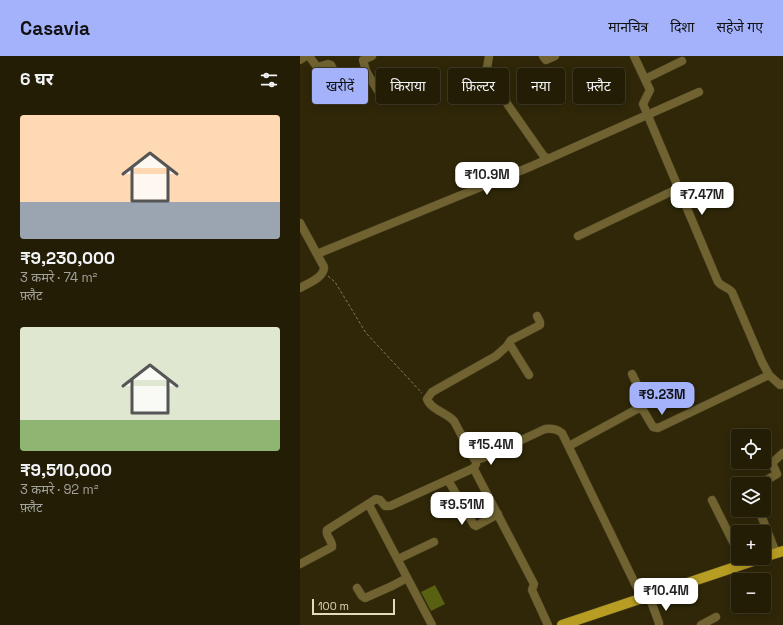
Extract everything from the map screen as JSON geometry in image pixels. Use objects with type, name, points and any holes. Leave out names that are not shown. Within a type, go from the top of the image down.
[{"type":"main road","points":[[771,555],[781,552]]},
{"type":"main road","points":[[562,625],[646,597],[732,565]]},
{"type":"street","points":[[300,60],[308,56],[317,67],[328,64],[333,68]]},
{"type":"street","points":[[365,68],[363,60],[372,56]]},
{"type":"street","points":[[487,68],[489,56]]},
{"type":"street","points":[[543,56],[546,60],[555,56]]},
{"type":"street","points":[[634,56],[650,90],[650,93],[643,102],[648,116],[718,282],[730,289],[732,292],[769,376],[782,387]]},
{"type":"street","points":[[645,79],[682,61]]},
{"type":"street","points":[[368,74],[376,88]]},
{"type":"street","points":[[317,254],[548,159],[648,116],[699,92]]},
{"type":"street","points":[[507,104],[543,155],[548,159]]},
{"type":"street","points":[[578,236],[679,188]]},
{"type":"street","points":[[300,223],[324,267],[324,272],[322,275],[300,288]]},
{"type":"street","points":[[479,460],[474,458],[452,418],[432,406],[427,399],[432,392],[496,356],[511,340],[540,326],[537,316]]},
{"type":"street","points":[[509,343],[529,375]]},
{"type":"street","points":[[632,374],[645,401],[641,409]]},
{"type":"street","points":[[641,409],[653,427],[658,428],[769,376]]},
{"type":"street","points":[[569,446],[637,409],[641,409]]},
{"type":"street","points":[[300,564],[332,547],[332,544],[326,534],[327,530],[379,499],[385,506],[390,506],[474,468],[479,460],[545,429],[557,429],[562,433],[569,446],[660,624]]},
{"type":"street","points":[[771,478],[777,474],[772,463],[783,453]]},
{"type":"street","points":[[474,468],[474,471],[534,584],[532,590],[548,625]]},
{"type":"street","points":[[448,480],[474,525],[476,526],[498,514]]},
{"type":"street","points":[[712,500],[731,538]]},
{"type":"street","points":[[368,505],[432,625]]},
{"type":"street","points":[[763,517],[781,552]]},
{"type":"street","points":[[398,559],[434,542]]},
{"type":"street","points":[[357,588],[365,598],[407,578]]},
{"type":"street","points":[[701,625],[716,617]]},
{"type":"path","points":[[322,275],[327,276],[335,282],[366,333],[427,399]]},
{"type":"building","points":[[435,585],[445,604],[431,611],[421,592]]}]
